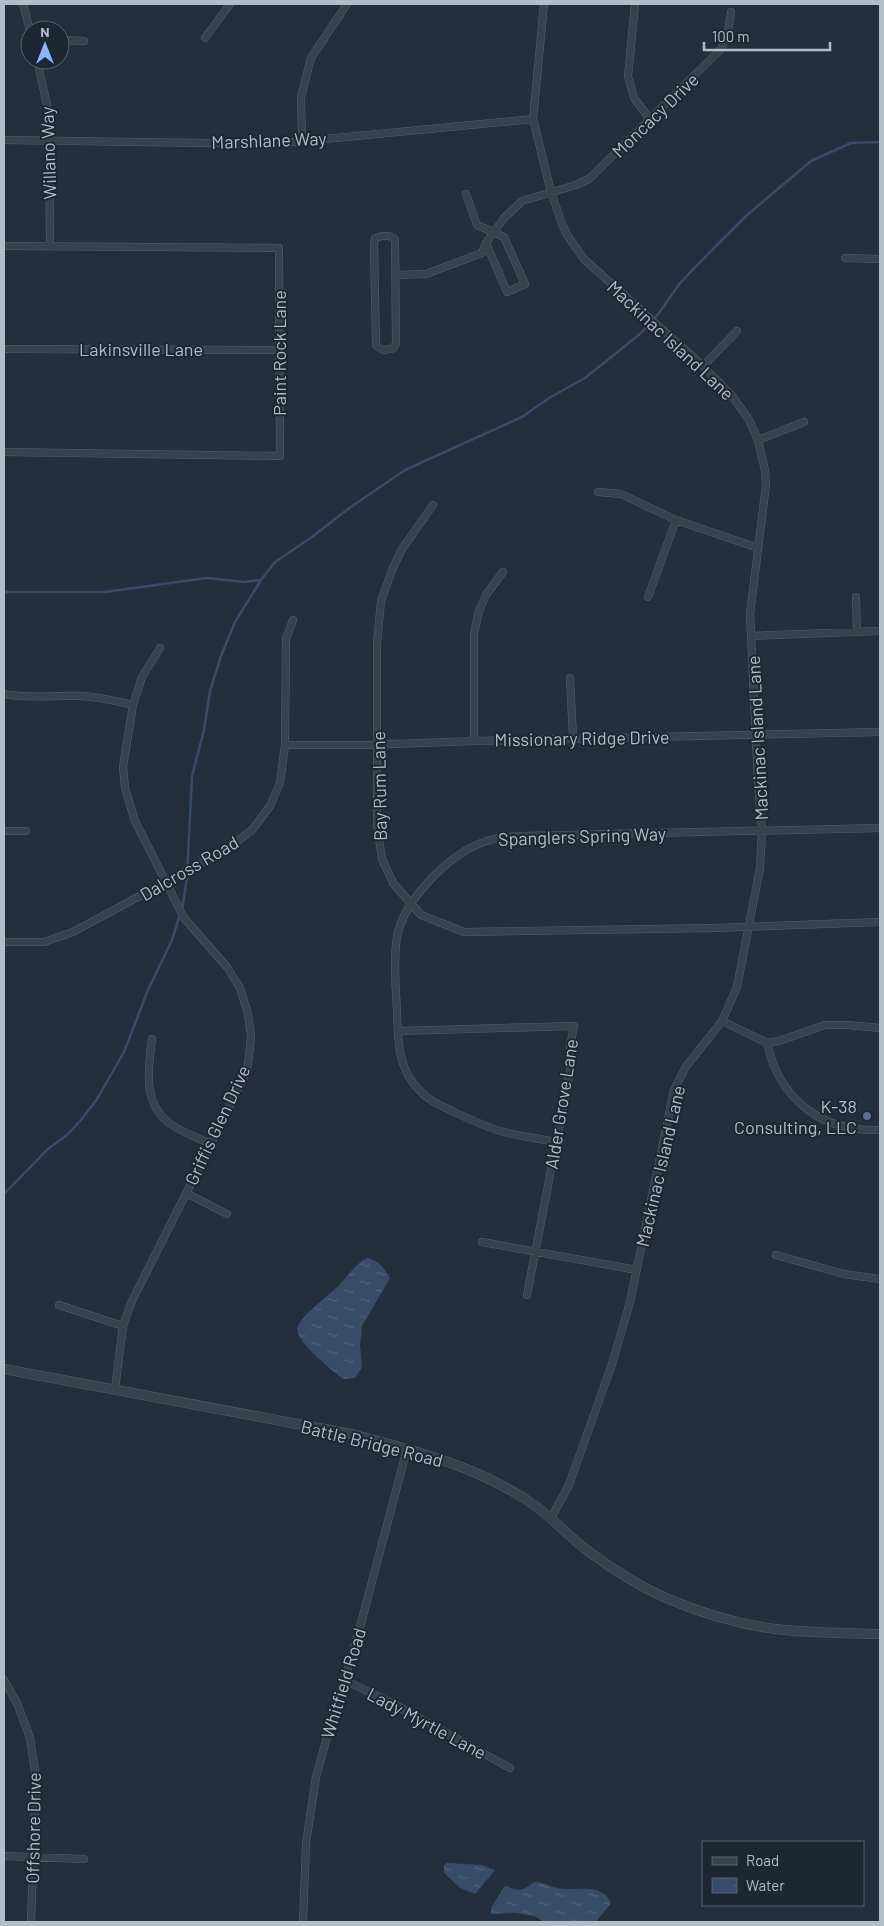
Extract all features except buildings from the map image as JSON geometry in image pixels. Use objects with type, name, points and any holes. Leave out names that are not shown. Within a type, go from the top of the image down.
[{"type":"street","points":[[22,4],[27,20]]},
{"type":"street","points":[[205,38],[230,4]]},
{"type":"street","points":[[302,141],[301,97],[311,58],[328,29],[347,4]]},
{"type":"street","name":"Mackinac Island Lane","points":[[544,4],[532,120],[551,192],[567,235],[584,259],[703,366],[733,397],[749,420],[758,440],[765,470],[766,485],[751,600],[753,704],[762,831],[760,868],[750,926],[737,987],[722,1021],[684,1068],[674,1090],[630,1302],[612,1364],[570,1485],[551,1518]]},
{"type":"street","points":[[635,4],[628,76],[634,98],[650,119]]},
{"type":"street","name":"Moncacy Drive","points":[[396,275],[426,274],[482,253],[486,243],[510,210],[522,201],[576,185],[589,179],[721,49],[728,32],[731,12]]},
{"type":"street","points":[[70,40],[84,41]]},
{"type":"street","name":"Willano Way","points":[[39,70],[49,114],[50,246]]},
{"type":"street","name":"Marshlane Way","points":[[4,140],[273,144],[532,120]]},
{"type":"street","points":[[466,194],[477,225],[504,237],[525,284],[506,292],[486,243]]},
{"type":"street","points":[[389,236],[395,239],[396,275],[396,343],[394,348],[380,350],[376,346],[375,238],[389,236]]},
{"type":"street","name":"Paint Rock Lane","points":[[4,246],[278,248],[280,456],[4,452]]},
{"type":"street","points":[[845,258],[880,259]]},
{"type":"street","points":[[703,366],[737,331]]},
{"type":"street","name":"Lakinsville Lane","points":[[4,349],[279,350]]},
{"type":"street","points":[[758,440],[804,422]]},
{"type":"street","points":[[598,492],[621,494],[676,520],[758,548]]},
{"type":"street","name":"Bay Rum Lane","points":[[432,505],[402,549],[392,570],[381,601],[377,644],[377,825],[379,845],[393,884],[421,915],[464,932],[880,922]]},
{"type":"street","points":[[648,597],[676,520]]},
{"type":"street","points":[[474,741],[474,633],[479,611],[486,595],[503,572]]},
{"type":"street","points":[[856,597],[857,632]]},
{"type":"street","name":"Dalcross Road","points":[[4,942],[44,942],[73,932],[227,849],[252,830],[262,818],[276,794],[281,776],[285,745],[285,648],[293,620]]},
{"type":"street","points":[[751,636],[880,631]]},
{"type":"street","name":"Griffis Glen Drive","points":[[115,1390],[123,1326],[130,1303],[243,1080],[250,1051],[250,1024],[244,998],[234,977],[184,918],[134,821],[125,788],[123,766],[133,705],[142,677],[160,648]]},
{"type":"street","points":[[570,678],[574,738]]},
{"type":"street","points":[[4,694],[27,698],[95,697],[133,705]]},
{"type":"street","name":"Missionary Ridge Drive","points":[[285,745],[377,745],[574,738],[880,732]]},
{"type":"street","name":"Spanglers Spring Way","points":[[556,1142],[499,1131],[437,1104],[414,1085],[403,1065],[399,1053],[396,945],[400,926],[411,903],[441,870],[462,852],[497,838],[880,828]]},
{"type":"street","points":[[4,831],[26,832]]},
{"type":"street","points":[[722,1021],[767,1043],[779,1041],[826,1025],[880,1028]]},
{"type":"street","name":"Alder Grove Lane","points":[[398,1031],[574,1026],[570,1046],[570,1071],[527,1295]]},
{"type":"street","points":[[152,1039],[148,1083],[155,1107],[171,1124],[211,1144]]},
{"type":"street","points":[[767,1043],[771,1061],[782,1083],[798,1102],[816,1116],[838,1126],[860,1131],[880,1130]]},
{"type":"street","points":[[186,1193],[227,1214]]},
{"type":"street","points":[[482,1242],[637,1270]]},
{"type":"street","points":[[776,1255],[844,1274],[880,1279]]},
{"type":"street","points":[[59,1305],[123,1326]]},
{"type":"street","name":"Battle Bridge Road","points":[[4,1369],[343,1433],[407,1449],[441,1460],[496,1482],[524,1498],[551,1518],[588,1551],[665,1598],[703,1612],[746,1624],[776,1629],[880,1634]]},
{"type":"street","name":"Whitfield Road","points":[[303,1922],[306,1843],[316,1777],[359,1631],[407,1449]]},
{"type":"street","name":"Offshore Drive","points":[[4,1680],[17,1703],[30,1738],[36,1778],[31,1922]]},
{"type":"street","name":"Lady Myrtle Lane","points":[[344,1680],[390,1702],[510,1768]]},
{"type":"street","points":[[4,1856],[84,1859]]},
{"type":"water","points":[[367,1258],[381,1265],[390,1278],[362,1326],[360,1345],[362,1367],[355,1378],[343,1379],[309,1349],[303,1342],[297,1329],[307,1314]]},
{"type":"water","points":[[447,1863],[481,1865],[495,1870],[475,1894],[460,1888],[444,1873],[444,1865]]},
{"type":"water","points":[[534,1882],[564,1889],[595,1890],[607,1896],[611,1903],[596,1922],[545,1922],[534,1916],[515,1913],[491,1914],[491,1908],[504,1887],[507,1886],[521,1890]]},
{"type":"waterway","points":[[182,909],[187,878],[192,776],[204,730],[210,691],[221,656],[235,622],[261,580],[275,562],[405,470],[522,417],[549,398],[585,378],[640,334],[659,313],[680,283],[707,255],[746,216],[811,161],[851,143],[880,142]]},
{"type":"waterway","points":[[4,592],[105,592],[207,578],[244,582],[261,580]]},
{"type":"waterway","points":[[4,1194],[48,1149],[67,1135],[97,1099],[124,1052],[148,990],[172,940],[180,914]]},
{"type":"place","name":"K-38 Consulting, LLC","points":[[867,1116]]}]
